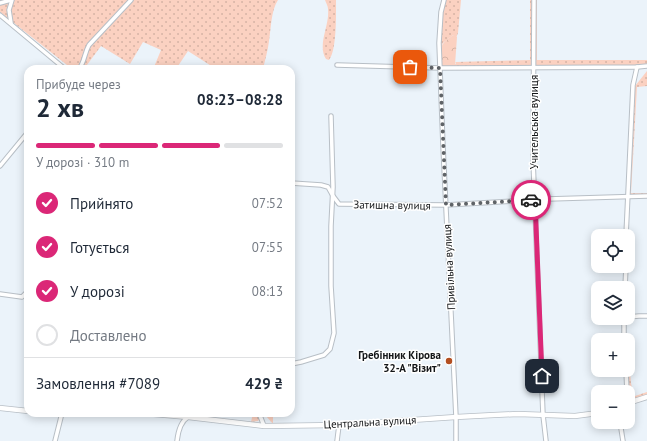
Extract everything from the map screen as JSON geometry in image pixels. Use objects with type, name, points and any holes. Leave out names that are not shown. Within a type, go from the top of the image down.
[{"type":"street","points":[[0,3],[11,0],[9,10],[11,24]]},
{"type":"street","points":[[83,65],[84,55],[89,45],[131,0]]},
{"type":"street","name":"Привільна вулиця","points":[[444,0],[441,12],[439,44],[456,441]]},
{"type":"street","name":"Учительська вулиця","points":[[534,0],[533,158],[543,414],[546,441]]},
{"type":"street","points":[[0,15],[60,65]]},
{"type":"street","points":[[337,65],[440,68],[647,66]]},
{"type":"street","points":[[626,229],[633,85],[637,67]]},
{"type":"street","points":[[295,363],[324,355],[330,349],[334,333],[331,286],[331,226],[333,196],[331,116]]},
{"type":"street","points":[[0,166],[24,137]]},
{"type":"street","points":[[295,183],[321,185],[328,187],[333,196]]},
{"type":"street","name":"Затишна вулиця","points":[[333,196],[339,204],[446,205],[548,199],[647,196]]},
{"type":"street","points":[[0,294],[22,297],[24,295]]},
{"type":"street","points":[[635,316],[647,316]]},
{"type":"street","points":[[635,401],[647,398]]},
{"type":"street","points":[[0,408],[24,411]]},
{"type":"street","name":"Центральна вулиця","points":[[188,417],[264,426],[339,425],[518,414],[575,416],[591,414]]},
{"type":"street","points":[[54,441],[61,417]]},
{"type":"street","points":[[177,441],[181,425],[188,417]]},
{"type":"street","points":[[261,417],[264,426]]},
{"type":"street","points":[[338,441],[339,425]]},
{"type":"street","points":[[621,429],[623,441]]},
{"type":"green space","points":[[0,0],[278,0],[273,14],[269,44],[264,65],[210,65],[188,51],[179,65],[155,65],[161,50],[143,42],[130,64],[101,46],[87,65],[67,65],[0,12]]},
{"type":"green space","points":[[325,0],[336,0],[335,40],[332,55],[329,60],[326,59],[323,47],[328,15],[328,8]]},
{"type":"green space","points":[[446,0],[461,0],[458,33],[456,38],[453,35],[443,43],[440,50],[443,8]]},
{"type":"green space","points":[[530,0],[532,0],[532,66],[454,66],[456,63],[455,62],[530,60]]},
{"type":"green space","points":[[535,0],[537,0],[537,60],[647,60],[647,64],[536,65]]},
{"type":"green space","points":[[453,35],[457,37],[455,65],[442,66],[440,56],[442,46]]},
{"type":"green space","points":[[647,71],[647,86],[637,87],[631,193],[647,194],[630,195],[634,88]]},
{"type":"green space","points":[[628,377],[630,377],[631,385],[628,385]]},
{"type":"green space","points":[[647,392],[647,396],[635,399],[635,396]]},
{"type":"green space","points":[[252,417],[261,417],[258,421],[251,422]]},
{"type":"green space","points":[[267,417],[273,417],[273,424]]},
{"type":"way so far","points":[[410,67],[440,68],[446,205],[531,200]]},
{"type":"place","name":"Гребінник Кірова 32-А \"Візит\"","points":[[449,361]]},
{"type":"route","points":[[531,200],[535,200],[542,376]]}]
